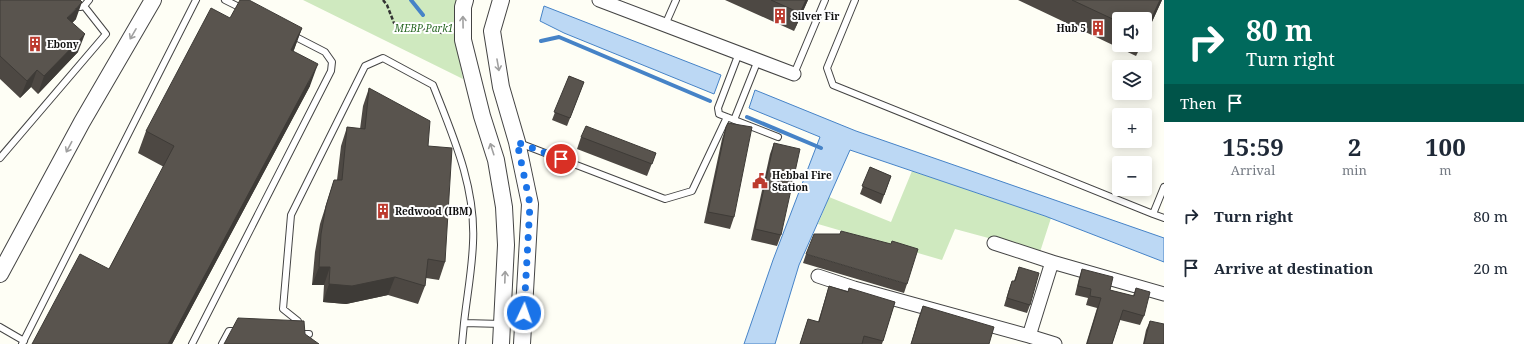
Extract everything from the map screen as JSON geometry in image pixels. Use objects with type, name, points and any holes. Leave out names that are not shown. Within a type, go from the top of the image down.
[{"type":"street","points":[[0,274],[82,122],[153,0]]},
{"type":"street","points":[[465,0],[463,7],[463,40],[482,116],[496,160],[504,207],[506,245],[501,344]]},
{"type":"street","points":[[501,0],[492,31],[501,87],[517,142],[530,204],[522,344]]},
{"type":"street","points":[[599,0],[794,74]]},
{"type":"street","points":[[994,243],[1052,262],[1164,294]]},
{"type":"street","points":[[1030,336],[1052,262]]},
{"type":"street","points":[[818,276],[854,288],[1055,344]]},
{"type":"lane","points":[[70,0],[80,7],[84,6]]},
{"type":"lane","points":[[84,6],[89,0]]},
{"type":"lane","points":[[0,328],[23,342],[196,0]]},
{"type":"lane","points":[[225,0],[252,14]]},
{"type":"lane","points":[[665,25],[676,0]]},
{"type":"lane","points":[[794,74],[825,0]]},
{"type":"lane","points":[[855,0],[827,68],[833,86],[1164,218]]},
{"type":"lane","points":[[0,158],[106,34],[84,6]]},
{"type":"lane","points":[[192,344],[331,71],[332,62],[325,52],[285,32]]},
{"type":"lane","points":[[739,53],[718,108],[719,114],[778,137]]},
{"type":"lane","points":[[297,334],[298,321],[283,309],[291,215],[365,66],[383,58],[433,85],[459,150],[468,185],[472,217],[473,243],[462,344]]},
{"type":"lane","points":[[734,120],[758,60]]},
{"type":"lane","points":[[517,142],[665,199],[692,191],[727,117]]},
{"type":"lane","points":[[1153,214],[1164,187]]},
{"type":"lane","points":[[464,323],[503,324]]},
{"type":"lane","points":[[222,344],[229,331],[244,332]]},
{"type":"lane","points":[[290,333],[309,334]]},
{"type":"path","points":[[383,0],[387,5],[394,23],[442,33]]},
{"type":"green space","name":"MEBP Park1","points":[[303,0],[458,0],[453,26],[463,79]]},
{"type":"green space","points":[[912,171],[1051,218],[1040,252],[955,229],[942,260],[818,224],[829,197],[891,222]]},
{"type":"water","points":[[544,6],[721,75],[714,94],[564,33],[540,21]]},
{"type":"water","points":[[755,90],[856,131],[1164,238],[1164,262],[1045,216],[850,150],[799,265],[775,344],[744,344],[773,260],[820,137],[749,108]]},
{"type":"building","name":"Ebony","points":[[0,0],[80,0],[82,2],[67,18],[85,34],[44,76],[37,70],[27,81],[0,56]]},
{"type":"building","points":[[240,0],[249,0],[302,28],[291,50],[318,64],[168,344],[32,344],[80,254],[109,269],[174,146],[146,131],[211,8],[230,18]]},
{"type":"building","points":[[771,0],[806,0],[800,13]]},
{"type":"building","points":[[1072,0],[1160,0],[1152,17],[1152,12],[1112,12],[1112,19]]},
{"type":"building","points":[[569,76],[584,82],[570,118],[554,112]]},
{"type":"building","name":"Redwood (IBM)","points":[[369,88],[430,121],[428,146],[452,148],[445,262],[428,259],[425,286],[395,277],[352,286],[329,284],[330,267],[319,267],[321,234],[326,206],[334,180],[342,180],[347,127],[365,129]]},
{"type":"building","points":[[728,123],[752,127],[734,217],[708,212]]},
{"type":"building","points":[[586,126],[656,153],[652,164],[581,137]]},
{"type":"building","points":[[774,143],[800,149],[781,235],[755,229]]},
{"type":"building","points":[[870,167],[891,176],[884,195],[862,186]]},
{"type":"building","points":[[841,231],[891,244],[892,241],[918,249],[907,284],[806,254],[814,234],[840,234]]},
{"type":"building","points":[[1019,267],[1039,273],[1030,305],[1007,298],[1012,281],[1015,281]]},
{"type":"building","points":[[1082,269],[1113,277],[1110,290],[1134,296],[1136,288],[1150,292],[1144,316],[1123,310],[1112,344],[1087,344],[1101,298],[1090,296],[1091,289],[1078,286]]},
{"type":"building","points":[[829,286],[848,292],[849,288],[895,302],[883,341],[864,336],[862,344],[800,344],[808,319],[819,322]]},
{"type":"building","points":[[923,306],[994,327],[989,344],[911,344]]},
{"type":"building","points":[[238,318],[304,321],[305,334],[319,344],[224,344]]},
{"type":"building","points":[[1150,321],[1164,324],[1164,344],[1144,344]]},
{"type":"waterway","points":[[411,0],[423,15]]},
{"type":"waterway","points":[[541,41],[559,37],[710,101]]},
{"type":"waterway","points":[[747,117],[821,148]]},
{"type":"place","name":"Silver Fir","points":[[780,16]]},
{"type":"place","name":"Hub 5","points":[[1098,28]]},
{"type":"place","name":"Ebony","points":[[35,44]]},
{"type":"place","name":"Hebbal Fire Station","points":[[760,181]]},
{"type":"place","name":"Redwood (IBM)","points":[[383,211]]},
{"type":"route","points":[[524,313],[530,204],[517,142],[561,159]]}]
